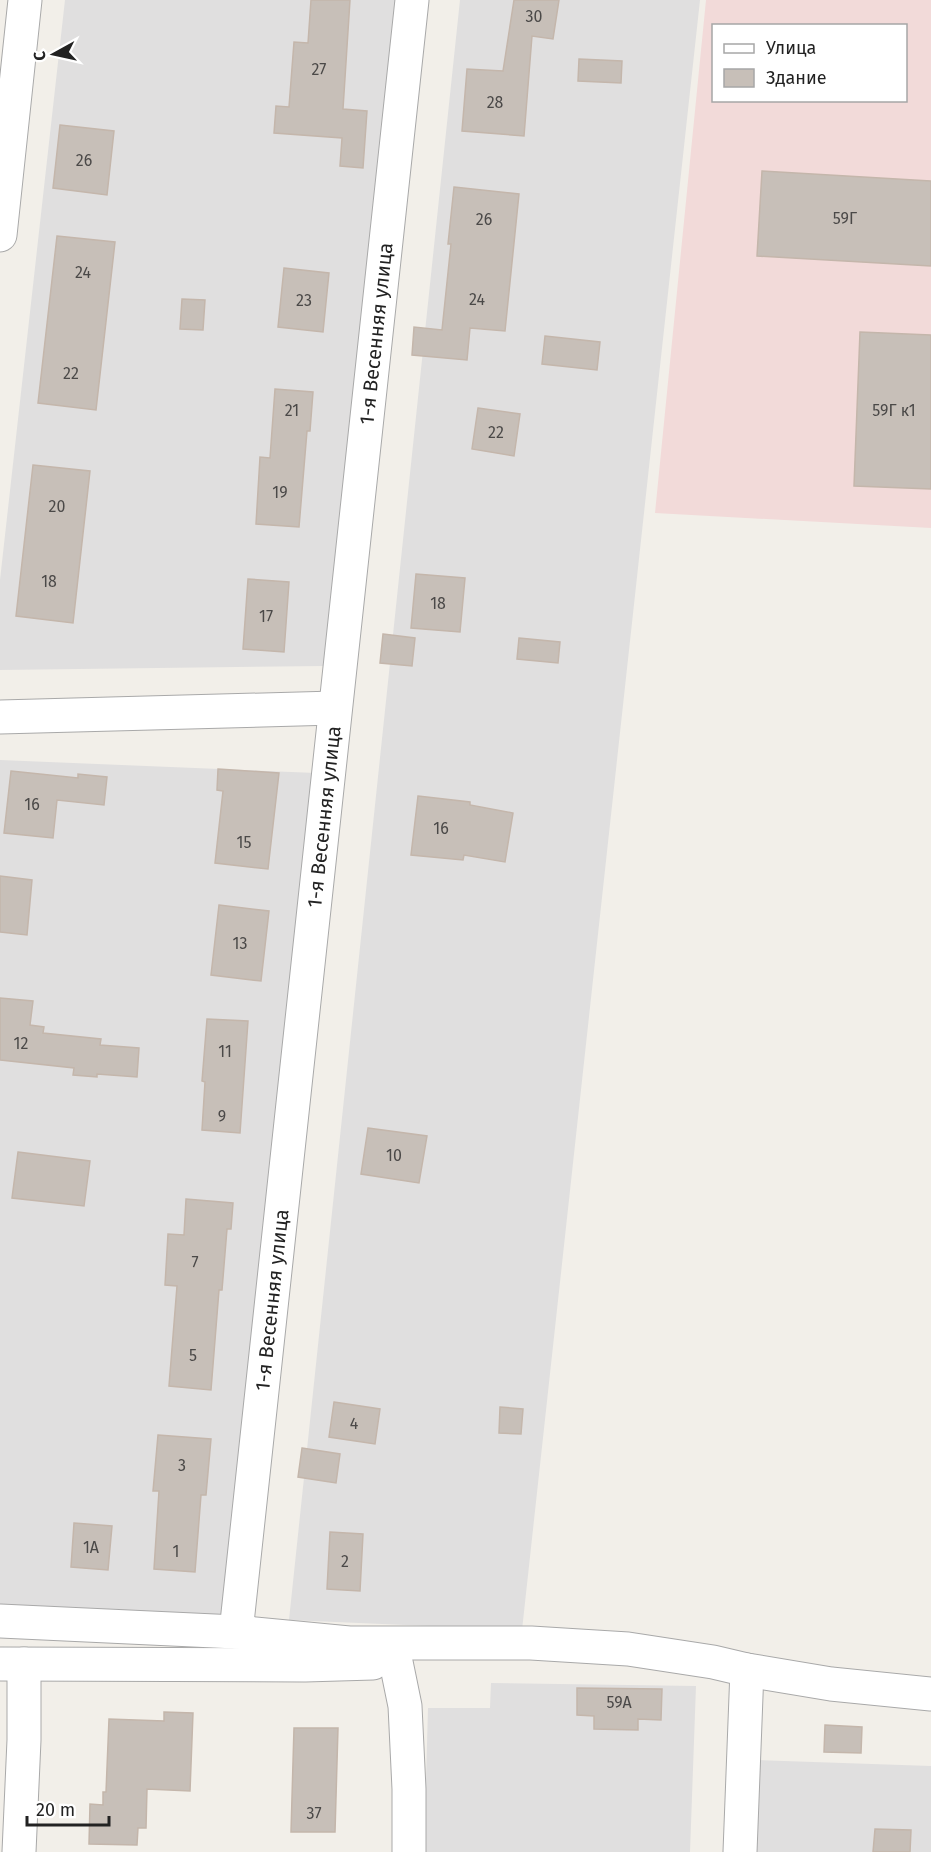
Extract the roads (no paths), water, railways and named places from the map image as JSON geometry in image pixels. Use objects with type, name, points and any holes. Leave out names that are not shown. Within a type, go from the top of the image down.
[{"type":"street","points":[[0,235],[25,0]]},
{"type":"street","name":"1-я Весенняя улица","points":[[236,1632],[412,0]]},
{"type":"street","points":[[0,717],[335,708]]},
{"type":"street","points":[[0,1621],[236,1632],[349,1643],[531,1643],[628,1649],[831,1684],[931,1694]]},
{"type":"street","points":[[349,1643],[396,1662]]},
{"type":"street","points":[[19,1852],[24,1740],[12,1664],[305,1665],[396,1662],[441,1660],[531,1643]]},
{"type":"street","points":[[396,1662],[405,1706],[409,1852]]},
{"type":"street","points":[[741,1852],[747,1670]]}]
